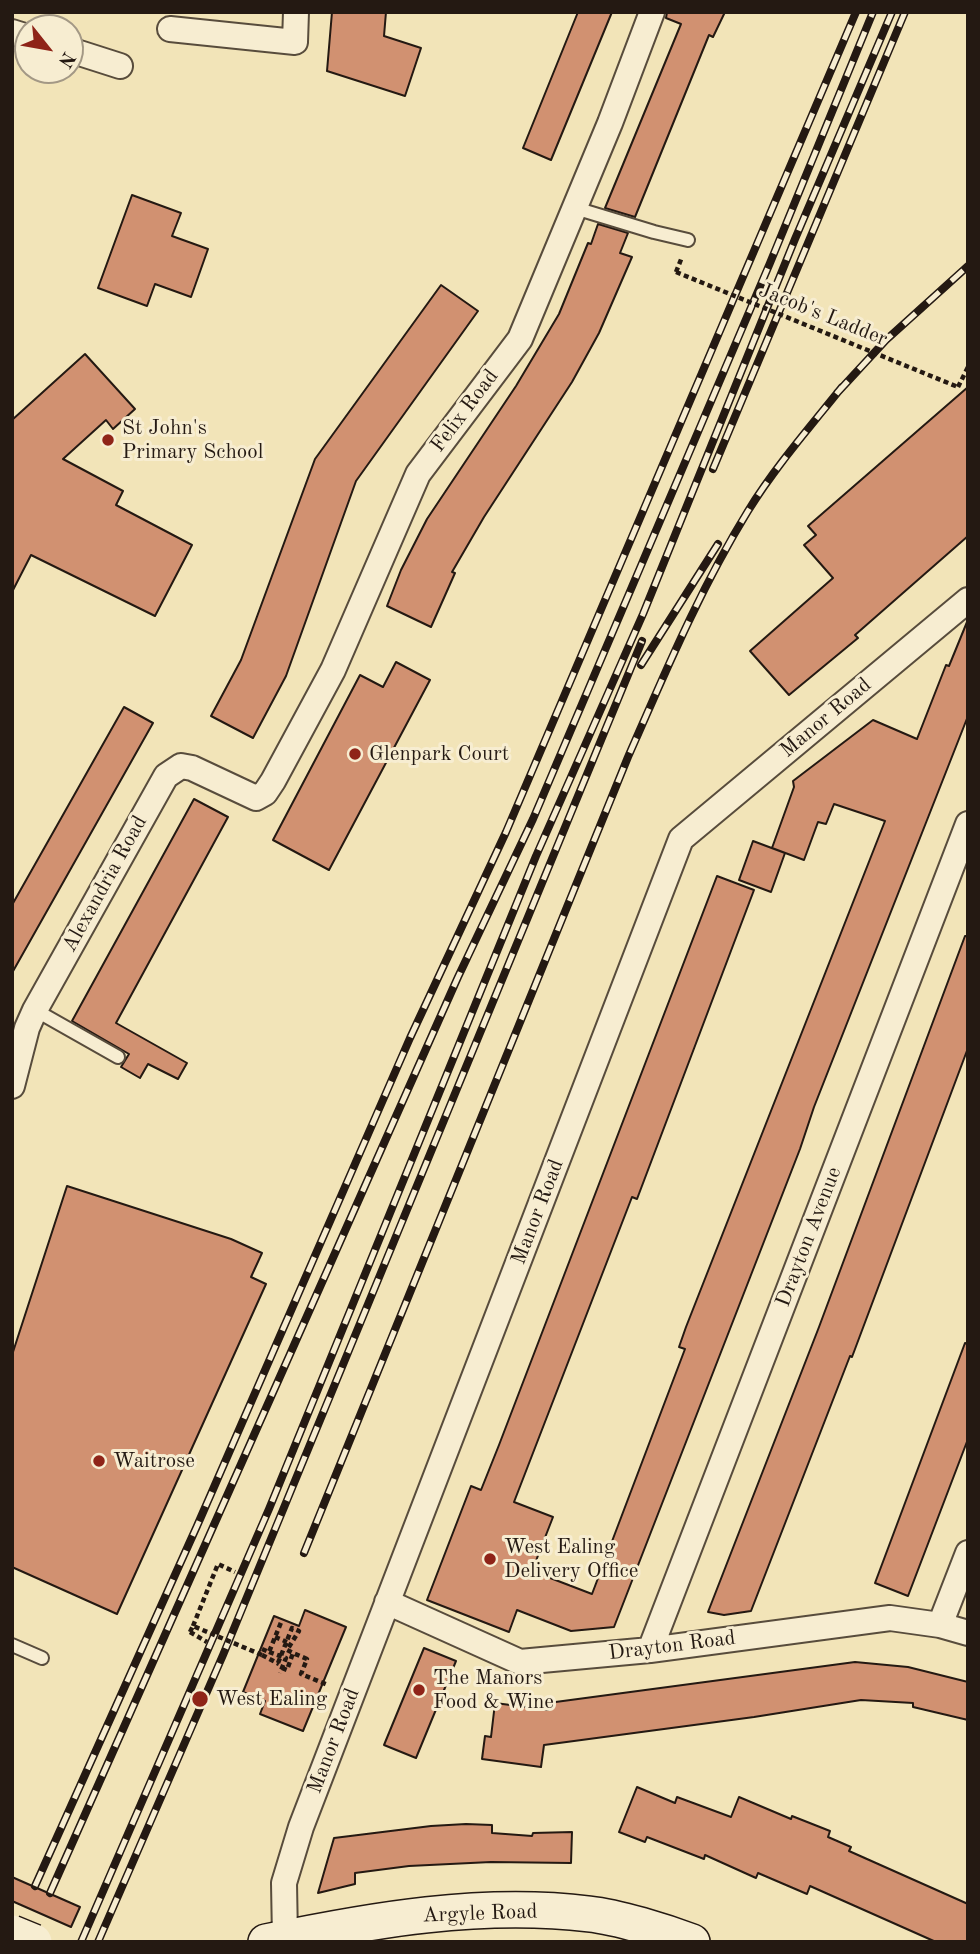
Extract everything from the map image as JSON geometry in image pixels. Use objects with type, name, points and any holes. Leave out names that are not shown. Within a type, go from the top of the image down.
[{"type":"main road","name":"Argyle Road","points":[[296,1938],[424,1914],[504,1909],[591,1914],[692,1942]]},
{"type":"main road","points":[[12,1933],[34,1942]]},
{"type":"street","points":[[170,29],[295,42],[296,12]]},
{"type":"street","name":"Felix Road","points":[[256,798],[265,793],[273,781],[332,670],[418,474],[520,339],[652,12]]},
{"type":"street","points":[[84,54],[120,66]]},
{"type":"street","name":"Manor Road","points":[[296,1938],[284,1883],[302,1827],[681,839],[968,600]]},
{"type":"street","name":"Alexandria Road","points":[[12,1086],[27,1028],[35,1010],[166,776],[181,766],[192,768],[256,798]]},
{"type":"street","name":"Drayton Avenue","points":[[650,1650],[968,824]]},
{"type":"street","points":[[940,1625],[968,1553]]},
{"type":"street","name":"Drayton Road","points":[[387,1602],[520,1662],[650,1650],[890,1618],[940,1625],[968,1633]]},
{"type":"lane","points":[[575,208],[688,240]]},
{"type":"lane","points":[[35,1010],[118,1057]]},
{"type":"lane","points":[[12,1645],[42,1658]]},
{"type":"path","name":"Jacob's Ladder","points":[[676,272],[958,387],[968,367]]},
{"type":"path","points":[[206,1642],[190,1632],[218,1564],[236,1572]]},
{"type":"path","points":[[269,1652],[282,1619]]},
{"type":"path","points":[[193,1626],[262,1652],[287,1670],[293,1653]]},
{"type":"path","points":[[281,1667],[292,1628],[299,1631],[287,1650],[307,1658],[301,1674],[352,1694]]},
{"type":"path","points":[[275,1637],[292,1644],[298,1630],[293,1629],[289,1639],[292,1640]]},
{"type":"path","points":[[262,1652],[286,1658],[281,1667]]},
{"type":"building","points":[[332,12],[386,12],[384,36],[421,48],[405,96],[327,71]]},
{"type":"building","points":[[578,12],[612,12],[551,160],[523,148]]},
{"type":"building","points":[[667,12],[725,12],[713,37],[709,35],[635,217],[605,208],[681,24],[666,18]]},
{"type":"building","points":[[132,195],[181,213],[172,236],[208,249],[191,297],[155,284],[147,306],[98,288]]},
{"type":"building","points":[[598,224],[628,233],[620,253],[632,257],[599,333],[572,382],[484,517],[452,572],[455,573],[431,627],[387,606],[401,570],[427,519],[516,386],[559,314]]},
{"type":"building","points":[[441,285],[478,311],[356,481],[286,676],[253,738],[211,716],[241,660],[315,459]]},
{"type":"building","points":[[85,354],[135,409],[113,429],[106,420],[63,459],[123,491],[116,505],[192,545],[155,616],[31,555],[12,592],[12,420]]},
{"type":"building","points":[[968,387],[968,536],[855,635],[858,638],[789,695],[750,651],[833,578],[804,545],[816,535],[808,526]]},
{"type":"building","points":[[967,622],[968,716],[614,1627],[571,1631],[517,1610],[509,1632],[427,1600],[471,1486],[481,1490],[717,876],[754,890],[637,1199],[632,1197],[514,1502],[553,1517],[532,1571],[592,1594],[685,1349],[679,1347],[686,1327],[885,821],[834,804],[826,824],[818,822],[804,860],[772,848],[794,787],[793,781],[873,720],[917,739],[946,665],[949,666]]},
{"type":"building","name":"Glenpark Court","points":[[396,662],[430,680],[329,870],[273,840],[360,675],[383,687]]},
{"type":"building","points":[[124,707],[153,723],[12,973],[12,905]]},
{"type":"building","points":[[194,799],[228,817],[116,1023],[187,1063],[178,1079],[148,1064],[140,1078],[121,1067],[129,1054],[72,1021]]},
{"type":"building","points":[[753,841],[785,853],[771,892],[739,880]]},
{"type":"building","points":[[965,936],[968,936],[968,1048],[852,1357],[850,1356],[751,1611],[724,1615],[708,1612],[819,1327]]},
{"type":"building","name":"Waitrose","points":[[67,1186],[231,1239],[262,1253],[251,1277],[266,1284],[117,1614],[12,1567],[12,1355]]},
{"type":"building","points":[[965,1343],[968,1344],[968,1439],[908,1596],[875,1583]]},
{"type":"building","points":[[305,1610],[346,1627],[303,1731],[260,1714],[265,1701],[243,1692],[274,1616],[299,1626]]},
{"type":"building","points":[[424,1648],[456,1661],[416,1758],[384,1745]]},
{"type":"building","points":[[855,1662],[908,1667],[968,1682],[968,1720],[913,1707],[913,1703],[861,1700],[544,1745],[541,1767],[482,1759],[485,1736],[491,1737],[495,1703],[549,1710],[548,1703]]},
{"type":"building","points":[[637,1787],[675,1803],[677,1797],[731,1817],[739,1797],[791,1819],[792,1816],[830,1831],[828,1837],[851,1847],[849,1851],[968,1904],[968,1942],[936,1942],[810,1886],[807,1894],[758,1873],[756,1878],[705,1855],[704,1859],[647,1837],[645,1842],[619,1832]]},
{"type":"building","points":[[466,1824],[492,1825],[492,1833],[532,1836],[533,1833],[572,1832],[571,1863],[491,1862],[409,1866],[355,1873],[355,1884],[318,1893],[334,1838]]},
{"type":"building","points":[[12,1877],[80,1907],[71,1927],[12,1901]]},
{"type":"railway","points":[[35,1886],[197,1526],[410,1038],[506,832],[856,12]]},
{"type":"railway","points":[[50,1893],[458,977],[533,819],[770,263],[873,12]]},
{"type":"railway","points":[[81,1942],[269,1509],[536,856],[643,614],[795,239],[892,12]]},
{"type":"railway","points":[[713,469],[905,12]]},
{"type":"railway","points":[[837,393],[886,340],[968,266]]},
{"type":"railway","points":[[304,1553],[628,757],[684,632],[714,571],[758,495],[842,387]]},
{"type":"railway","points":[[641,665],[718,544]]},
{"type":"railway","points":[[98,1942],[223,1655],[642,641]]},
{"type":"place","name":"St John's Primary School","points":[[108,440]]},
{"type":"place","name":"Glenpark Court","points":[[355,754]]},
{"type":"place","name":"Waitrose","points":[[99,1461]]},
{"type":"place","name":"West Ealing Delivery Office","points":[[490,1559]]},
{"type":"place","name":"The Manors Food & Wine","points":[[419,1690]]},
{"type":"place","name":"West Ealing","points":[[200,1699]]}]
